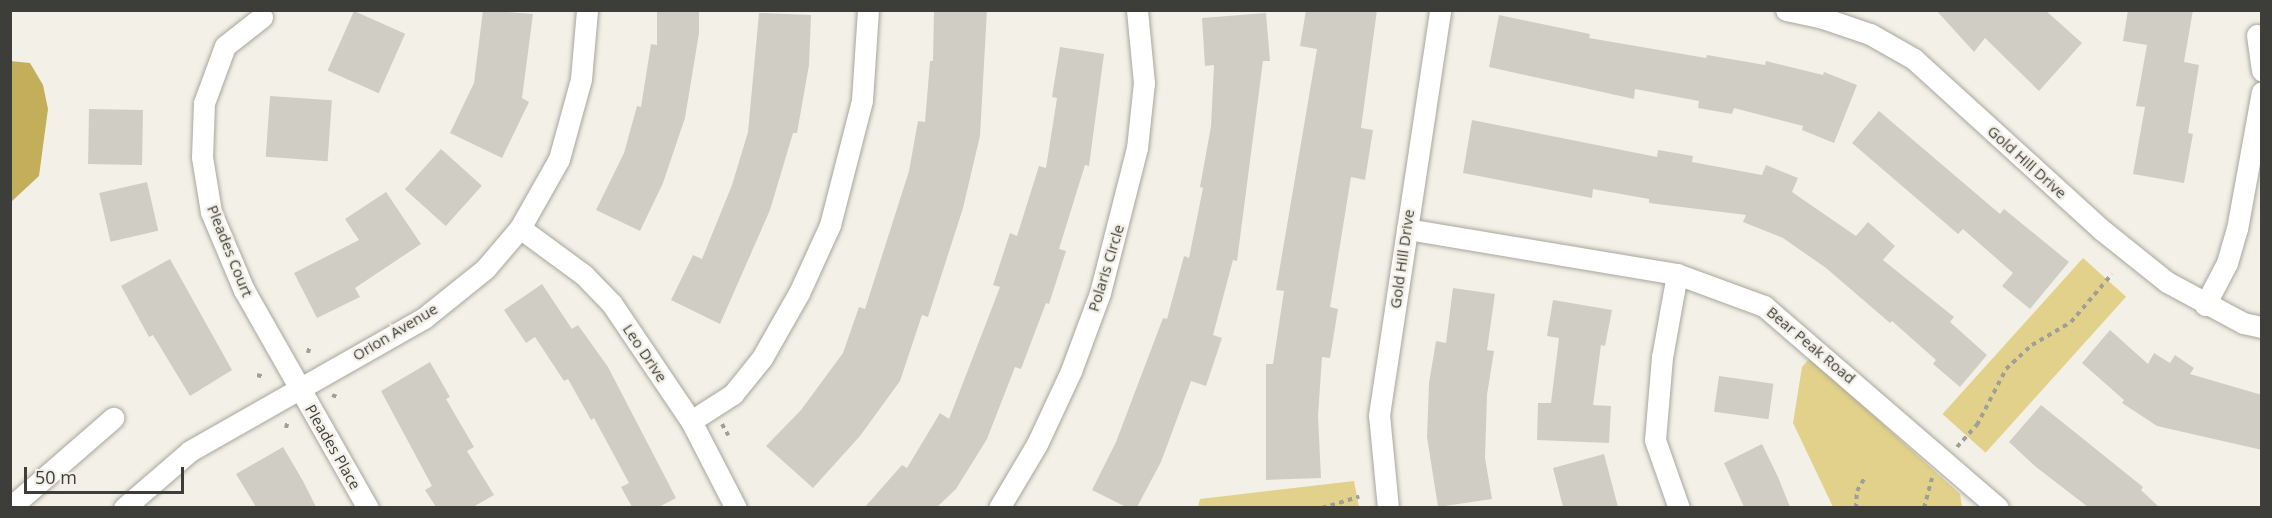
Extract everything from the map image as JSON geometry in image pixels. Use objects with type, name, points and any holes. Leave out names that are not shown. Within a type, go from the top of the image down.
[{"type":"street","name":"Orion Avenue","points":[[124,507],[190,451],[298,387],[424,318],[485,269],[520,228],[559,159],[581,79],[587,10]]},
{"type":"street","points":[[691,422],[733,394],[762,358],[799,293],[830,225],[862,100],[868,10]]},
{"type":"street","name":"Polaris Circle","points":[[999,507],[1036,444],[1071,371],[1104,281],[1138,137],[1144,83],[1137,10]]},
{"type":"street","name":"Gold Hill Drive","points":[[1388,507],[1379,415],[1440,10]]},
{"type":"street","name":"Gold Hill Drive","points":[[1786,10],[1820,16],[1870,34],[1914,59],[2102,230],[2167,282],[2205,305],[2243,323],[2262,327]]},
{"type":"street","name":"Pleades Court","points":[[262,17],[225,46],[204,103],[202,157],[211,212],[244,290],[298,387]]},
{"type":"street","points":[[2257,35],[2262,71]]},
{"type":"street","points":[[2205,305],[2227,263],[2237,229],[2262,92]]},
{"type":"street","name":"Leo Drive","points":[[520,228],[584,275],[612,304],[691,422],[736,507]]},
{"type":"street","name":"Bear Peak Road","points":[[1407,229],[1677,274],[1764,306],[1998,507]]},
{"type":"street","points":[[1677,274],[1662,357],[1655,440],[1679,507]]},
{"type":"street","name":"Pleades Place","points":[[298,387],[368,507]]},
{"type":"street","points":[[12,505],[113,418]]},
{"type":"path","points":[[1924,507],[1928,482],[1977,425],[2006,369],[2032,345],[2071,322],[2112,274]]},
{"type":"path","points":[[308,353],[310,345]]},
{"type":"path","points":[[257,375],[265,377]]},
{"type":"path","points":[[332,395],[340,398]]},
{"type":"path","points":[[286,428],[288,420]]},
{"type":"path","points":[[1856,507],[1857,491],[1864,477]]},
{"type":"path","points":[[1322,507],[1359,497]]},
{"type":"shaded area","points":[[10,61],[30,63],[43,85],[48,109],[39,176],[11,202]]},
{"type":"shaded area","points":[[2083,258],[2126,297],[1986,453],[1942,414]]},
{"type":"shaded area","points":[[1810,358],[1960,494],[1962,507],[1833,507],[1793,423],[1802,367]]},
{"type":"shaded area","points":[[1354,481],[1359,507],[1198,507],[1200,499]]},
{"type":"building","points":[[483,10],[533,14],[522,98],[529,102],[502,158],[450,133],[474,83]]},
{"type":"building","points":[[657,10],[699,10],[699,33],[685,118],[663,183],[640,231],[596,210],[624,153],[637,106],[641,107],[651,44],[657,45]]},
{"type":"building","points":[[934,10],[987,10],[980,136],[963,208],[928,317],[922,315],[900,381],[860,436],[813,488],[766,446],[801,410],[843,353],[859,307],[865,309],[909,171],[918,121],[925,122],[930,61],[933,61]]},
{"type":"building","points":[[1306,10],[1377,10],[1361,128],[1373,130],[1365,180],[1351,177],[1330,307],[1338,309],[1330,358],[1322,357],[1318,416],[1321,478],[1266,480],[1266,364],[1273,364],[1284,291],[1276,290],[1317,49],[1300,46]]},
{"type":"building","points":[[1936,10],[2045,10],[2082,43],[2039,91],[1985,38],[1974,52]]},
{"type":"building","points":[[2128,10],[2193,10],[2184,62],[2199,65],[2188,133],[2193,134],[2184,183],[2133,174],[2145,107],[2136,106],[2147,45],[2123,41]]},
{"type":"building","points":[[354,11],[405,34],[379,93],[328,70]]},
{"type":"building","points":[[759,13],[811,15],[809,65],[797,133],[793,133],[770,210],[720,324],[671,300],[693,255],[702,259],[732,185],[748,132]]},
{"type":"building","points":[[1266,13],[1270,61],[1263,61],[1237,261],[1233,260],[1213,335],[1222,338],[1206,386],[1191,381],[1161,462],[1137,507],[1126,507],[1092,490],[1116,442],[1163,318],[1167,319],[1184,256],[1189,258],[1203,188],[1200,187],[1211,126],[1214,65],[1205,66],[1202,18]]},
{"type":"building","points":[[1499,15],[1590,34],[1589,38],[1706,58],[1707,55],[1765,65],[1766,61],[1823,75],[1824,72],[1857,85],[1834,143],[1802,130],[1803,126],[1734,108],[1732,114],[1698,108],[1699,101],[1635,89],[1634,99],[1489,67]]},
{"type":"building","points":[[1060,47],[1104,54],[1089,166],[1085,165],[1059,249],[1066,251],[1049,304],[1046,303],[1021,369],[1015,367],[987,439],[956,489],[937,507],[865,507],[902,465],[907,468],[940,413],[949,419],[1000,287],[993,285],[1010,233],[1017,236],[1039,166],[1046,168],[1057,98],[1052,97]]},
{"type":"building","points":[[270,96],[332,100],[328,161],[266,157]]},
{"type":"building","points":[[89,109],[143,110],[142,165],[88,164]]},
{"type":"building","points":[[1879,111],[2000,214],[2004,209],[2069,262],[2030,309],[2002,286],[2013,273],[1963,229],[1958,234],[1852,143]]},
{"type":"building","points":[[1472,120],[1657,157],[1658,150],[1693,156],[1692,162],[1762,175],[1766,165],[1798,178],[1792,192],[1856,236],[1868,222],[1895,246],[1883,260],[1954,317],[1950,322],[1987,355],[1960,387],[1933,364],[1936,360],[1892,321],[1890,323],[1826,268],[1783,238],[1743,222],[1746,215],[1649,203],[1649,199],[1593,189],[1592,198],[1463,173]]},
{"type":"building","points":[[441,149],[482,186],[446,226],[405,189]]},
{"type":"building","points":[[147,182],[158,231],[111,242],[99,193]]},
{"type":"building","points":[[386,192],[421,244],[355,288],[360,297],[317,318],[294,273],[359,240],[345,219]]},
{"type":"building","points":[[170,259],[232,370],[190,396],[153,335],[149,337],[121,286]]},
{"type":"building","points":[[542,284],[572,329],[578,325],[608,367],[676,498],[659,507],[632,507],[621,487],[629,483],[594,418],[591,420],[568,379],[564,381],[535,337],[526,343],[504,310]]},
{"type":"building","points":[[1453,288],[1495,294],[1487,350],[1494,351],[1487,395],[1485,458],[1492,499],[1438,507],[1427,437],[1429,383],[1436,341],[1446,343]]},
{"type":"building","points":[[1553,300],[1612,310],[1605,346],[1601,345],[1593,405],[1611,406],[1609,443],[1537,440],[1538,403],[1551,403],[1559,338],[1547,336]]},
{"type":"building","points":[[2110,330],[2148,364],[2154,353],[2170,363],[2175,355],[2194,368],[2190,374],[2262,395],[2262,450],[2157,426],[2122,403],[2124,400],[2082,363]]},
{"type":"building","points":[[430,362],[450,397],[446,399],[474,447],[467,451],[494,495],[473,507],[436,507],[425,490],[432,486],[381,391]]},
{"type":"building","points":[[1719,376],[1773,384],[1768,419],[1714,412]]},
{"type":"building","points":[[2041,405],[2143,487],[2141,490],[2159,507],[2088,507],[2036,467],[2009,442]]},
{"type":"building","points":[[1762,444],[1790,507],[1744,507],[1724,463]]},
{"type":"building","points":[[283,447],[316,507],[256,507],[236,474]]},
{"type":"building","points":[[1604,454],[1618,507],[1563,507],[1553,468]]}]
